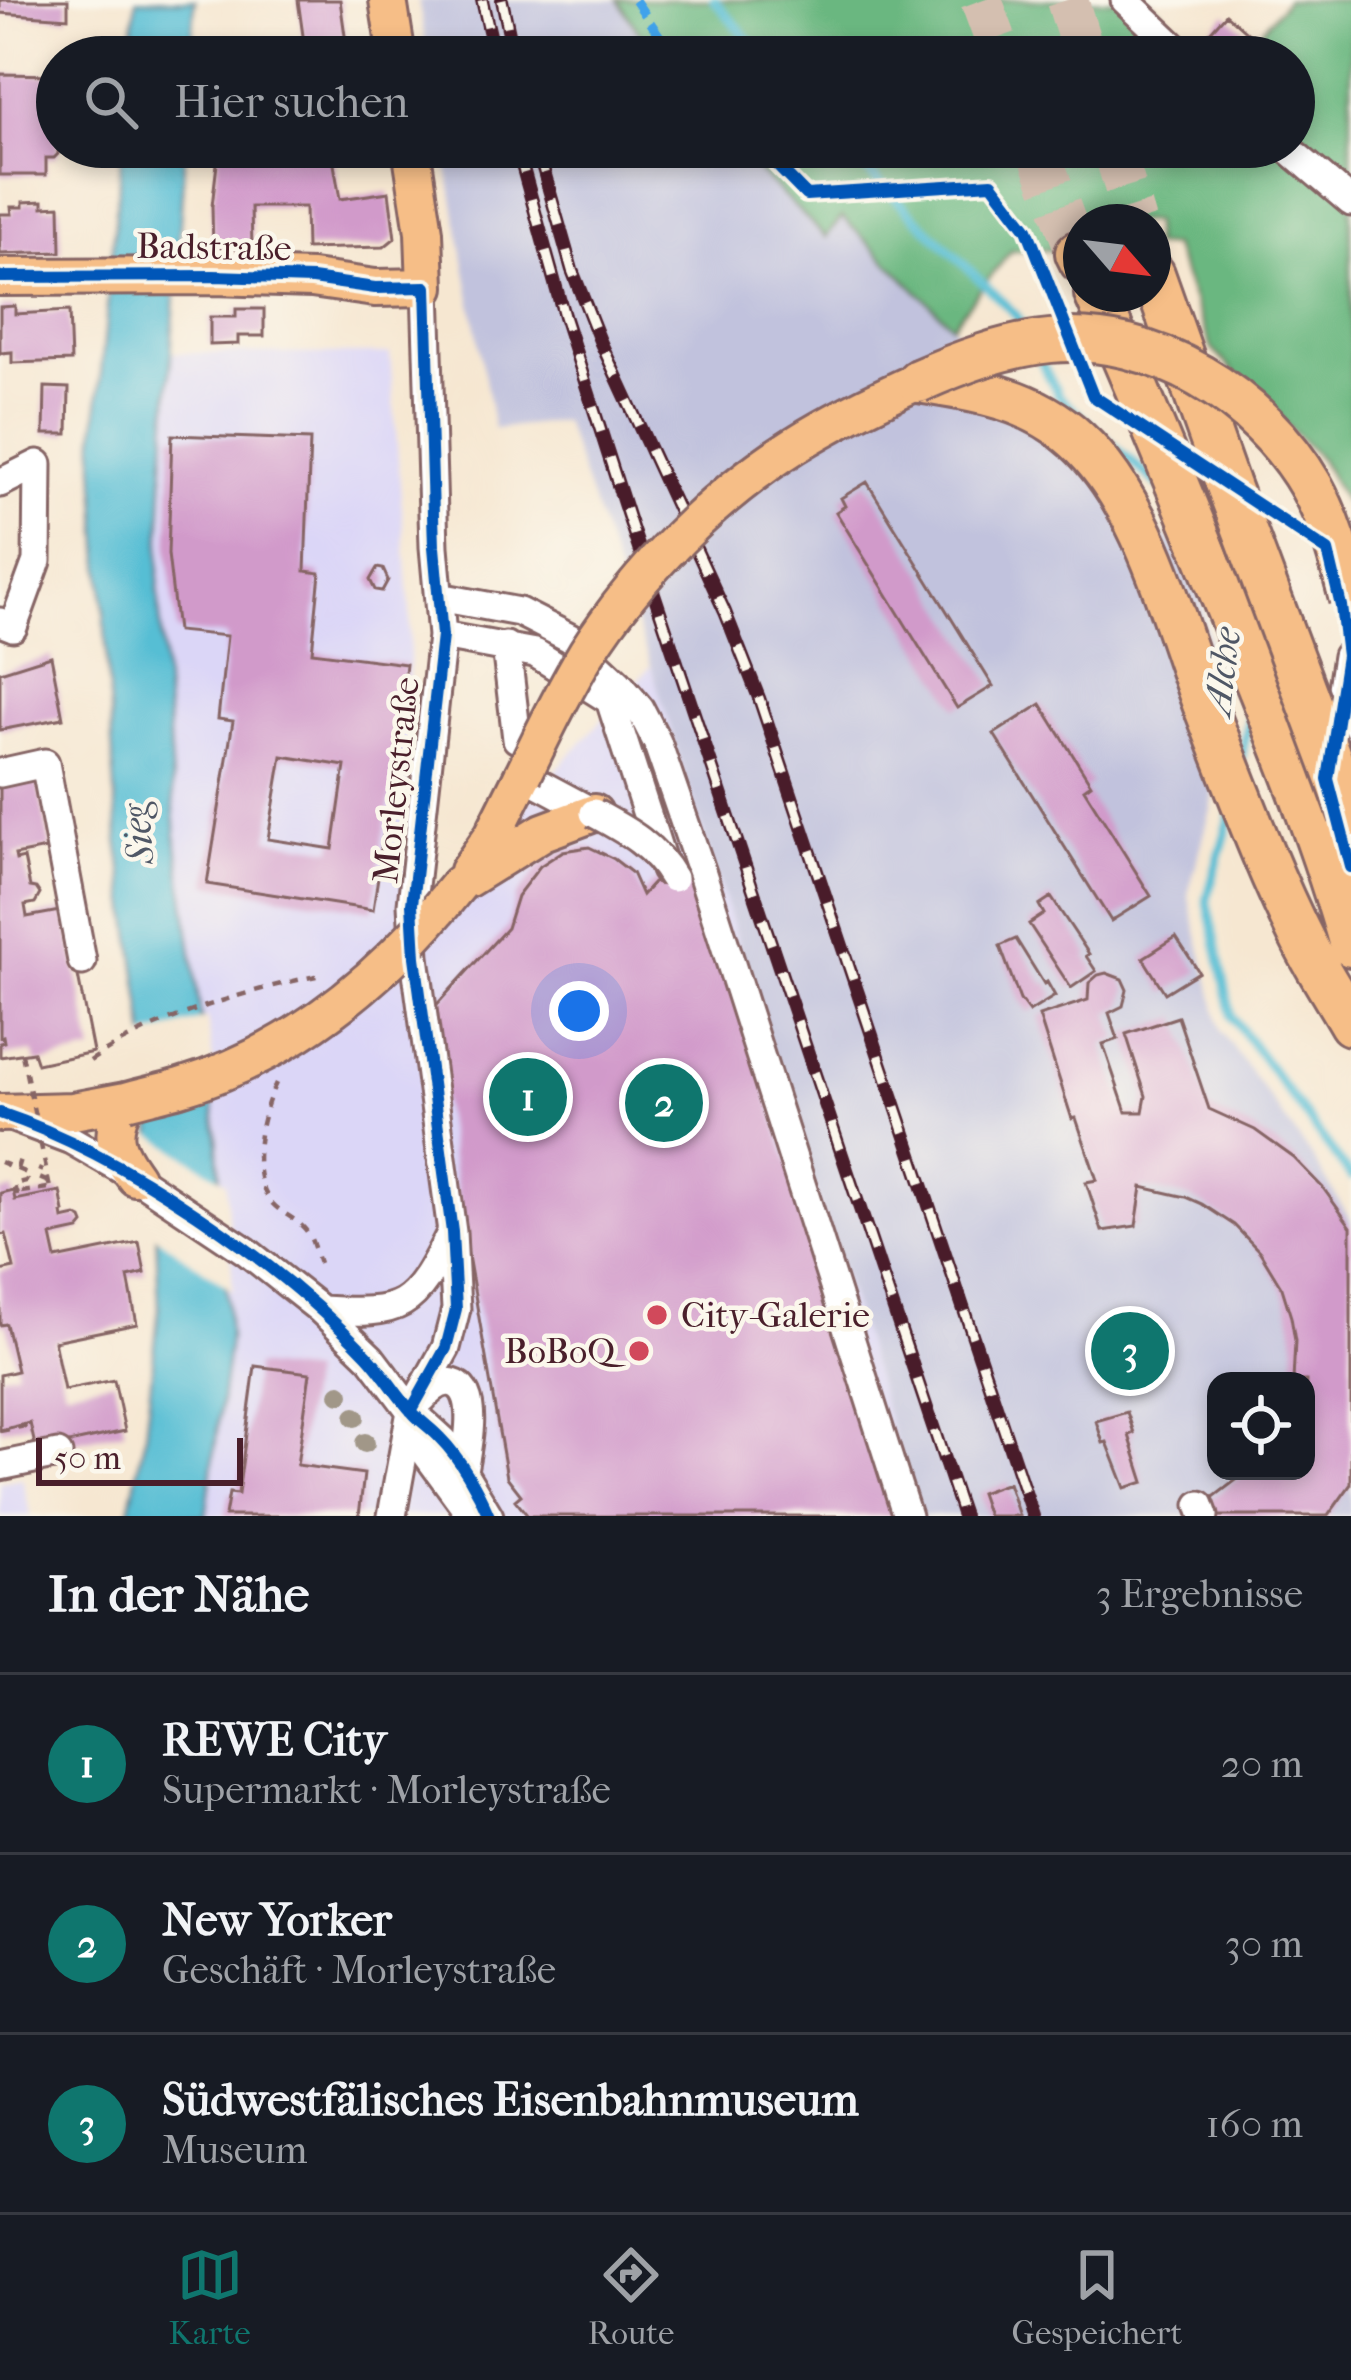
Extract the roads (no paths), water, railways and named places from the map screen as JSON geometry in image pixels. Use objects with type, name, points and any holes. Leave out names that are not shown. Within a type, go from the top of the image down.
[{"type":"highway","points":[[1104,312],[1164,448],[1294,776],[1351,945]]},
{"type":"highway","points":[[1167,312],[1351,815]]},
{"type":"highway","points":[[918,381],[969,359],[1053,340],[1130,347],[1200,376],[1262,424],[1310,484],[1331,526],[1351,599]]},
{"type":"highway","points":[[918,381],[983,391],[1020,403],[1051,419],[1100,464],[1147,546],[1256,832],[1306,946],[1351,1024]]},
{"type":"main road","points":[[388,0],[394,36]]},
{"type":"main road","name":"Morleystraße","points":[[414,168],[426,287]]},
{"type":"main road","name":"Badstraße","points":[[0,277],[214,276],[312,279],[375,288],[426,287]]},
{"type":"main road","points":[[2,1113],[73,1111],[183,1086],[289,1040],[337,1008],[382,971],[459,884],[493,835],[520,757],[632,591],[681,538],[791,447],[918,381]]},
{"type":"main road","points":[[459,884],[543,832],[594,813]]},
{"type":"main road","points":[[127,1101],[115,1129],[116,1145],[135,1177]]},
{"type":"street","points":[[1125,0],[1163,36]]},
{"type":"street","points":[[1311,168],[1351,202]]},
{"type":"street","name":"Morleystraße","points":[[392,1516],[411,1411],[446,1348],[456,1309],[452,1232],[410,1013],[415,956],[412,904],[442,635],[434,547],[426,287]]},
{"type":"street","points":[[0,483],[38,464],[38,561],[14,627],[0,622]]},
{"type":"street","points":[[439,597],[519,612],[570,638],[619,683],[657,742],[682,876]]},
{"type":"street","points":[[442,635],[536,653],[610,700],[682,876],[907,1516]]},
{"type":"street","points":[[506,646],[520,757],[594,813],[639,837],[682,876]]},
{"type":"street","points":[[1347,656],[1328,779],[1351,867]]},
{"type":"street","points":[[0,773],[45,763],[82,961]]},
{"type":"street","points":[[2,1113],[71,1140],[135,1177],[246,1250],[321,1310],[444,1441],[489,1516]]},
{"type":"street","points":[[321,1310],[369,1313],[412,1298],[429,1277],[452,1232]]},
{"type":"street","points":[[411,1411],[430,1389],[445,1382],[458,1384],[468,1396],[470,1434],[463,1470]]},
{"type":"street","points":[[411,1411],[428,1456],[472,1516]]},
{"type":"street","points":[[0,1466],[58,1454]]},
{"type":"water","points":[[136,0],[195,0],[192,36],[132,36]]},
{"type":"water","name":"Sieg","points":[[120,168],[184,168],[158,589],[176,838],[217,1134],[229,1339],[206,1516],[128,1516],[145,1435],[159,1308],[150,1066],[118,840],[94,449]]},
{"type":"waterway","name":"Alche","points":[[714,0],[746,36]]},
{"type":"waterway","name":"Alche","points":[[865,168],[1016,315],[1026,333]]},
{"type":"waterway","name":"Alche","points":[[1037,354],[1059,396],[1158,485]]},
{"type":"waterway","name":"Alche","points":[[1242,756],[1251,708]]},
{"type":"waterway","name":"Alche","points":[[1231,814],[1207,899],[1232,1017],[1351,1177]]},
{"type":"tunnel","points":[[981,0],[994,36]]},
{"type":"tunnel","points":[[1067,0],[1078,36]]},
{"type":"tunnel","points":[[1045,168],[1063,216]]},
{"type":"tunnel","points":[[1119,168],[1130,204]]},
{"type":"railway","points":[[482,0],[490,36]]},
{"type":"railway","points":[[502,0],[510,36]]},
{"type":"railway","points":[[523,168],[628,516],[963,1516]]},
{"type":"railway","points":[[543,168],[572,270],[600,341],[725,612],[759,698],[1033,1516]]},
{"type":"place","name":"REWE City","points":[[528,1097]]},
{"type":"place","name":"New Yorker","points":[[664,1103]]},
{"type":"place","name":"City-Galerie","points":[[657,1315]]},
{"type":"place","name":"BoBoQ","points":[[639,1351]]},
{"type":"place","name":"Südwestfälisches Eisenbahnmuseum","points":[[1130,1351]]}]
